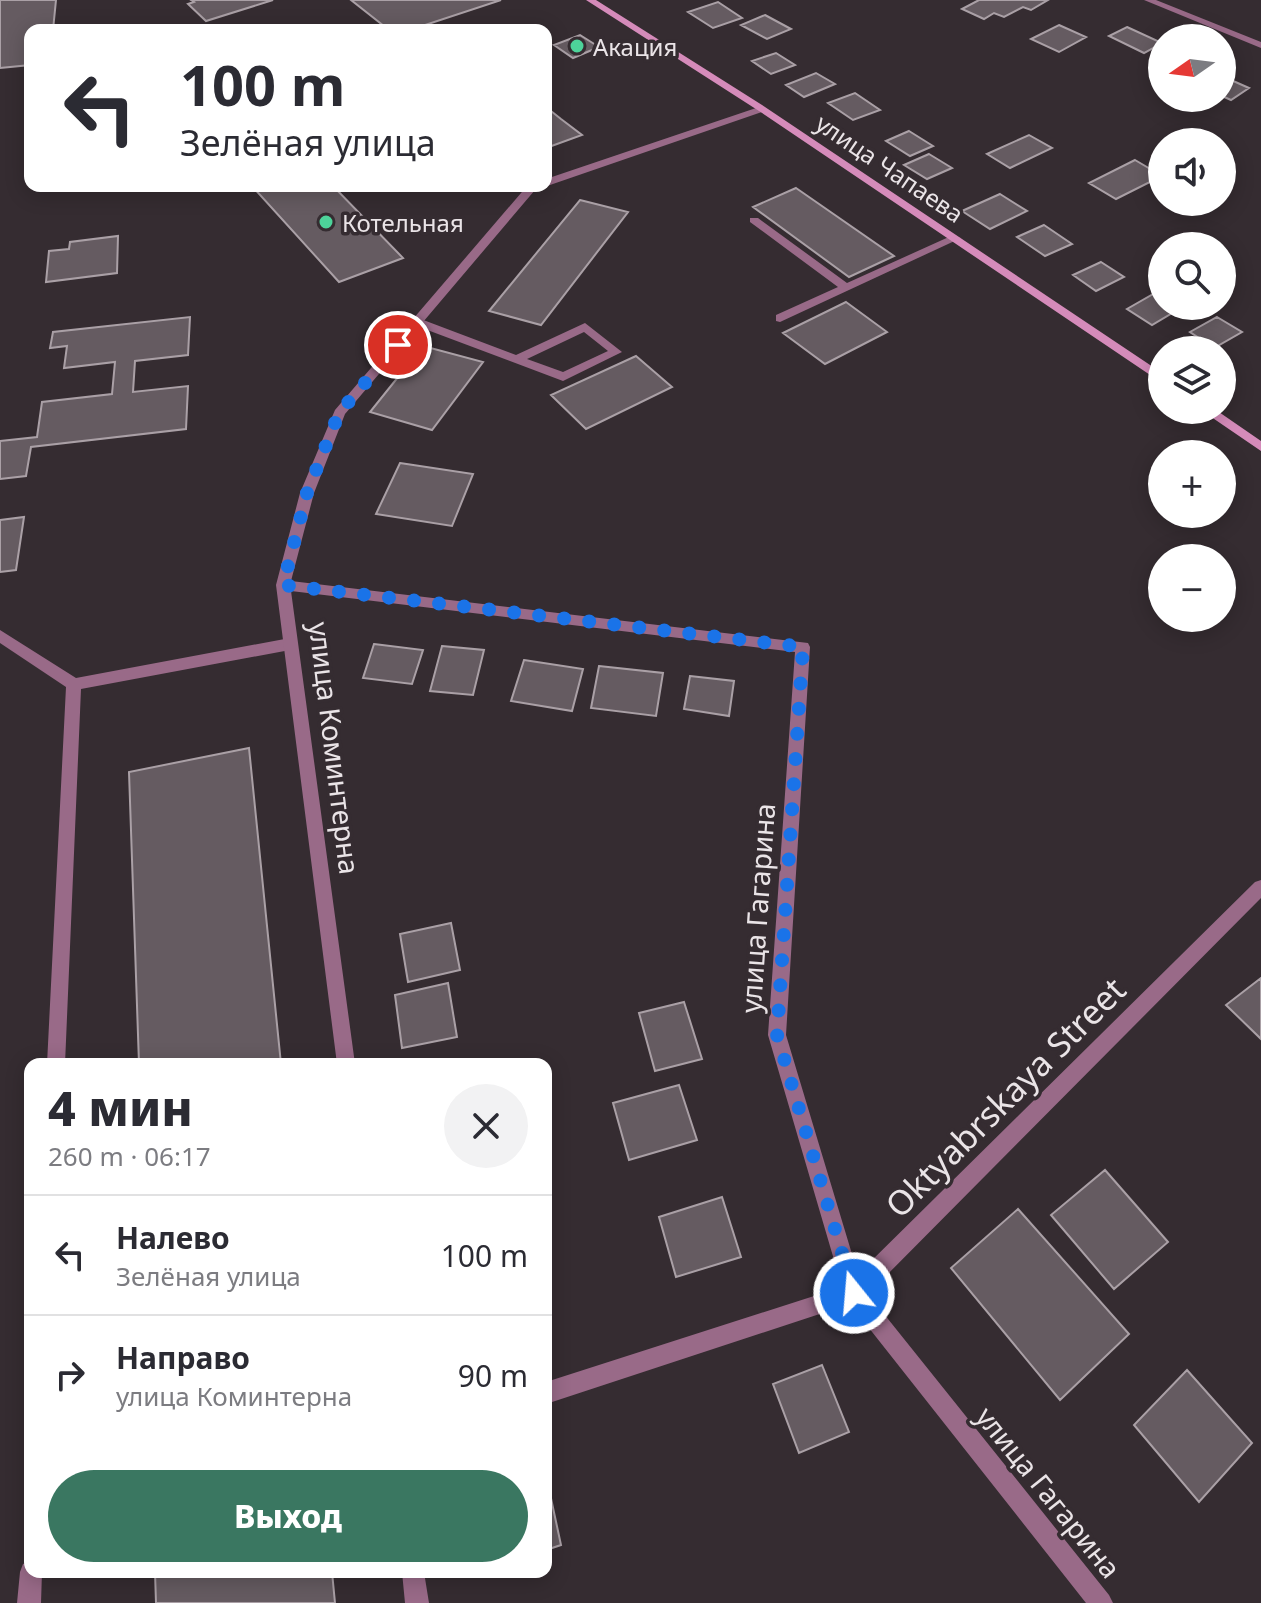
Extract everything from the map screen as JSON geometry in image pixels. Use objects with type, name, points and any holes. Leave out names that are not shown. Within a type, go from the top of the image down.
[{"type":"main road","name":"улица Чапаева","points":[[590,0],[762,109],[1148,369]]},
{"type":"main road","points":[[1227,424],[1261,447]]},
{"type":"street","points":[[1148,0],[1261,45]]},
{"type":"street","points":[[552,181],[762,109]]},
{"type":"street","name":"улица Коминтерна","points":[[345,1058],[283,585],[307,493],[339,413],[528,192]]},
{"type":"street","points":[[754,220],[845,287]]},
{"type":"street","points":[[780,318],[955,238]]},
{"type":"street","points":[[418,322],[563,377],[616,352],[585,327],[519,358]]},
{"type":"street","name":"улица Гагарина","points":[[283,585],[803,647],[777,1035],[854,1293],[1101,1603]]},
{"type":"street","points":[[0,636],[74,684],[290,644]]},
{"type":"street","points":[[56,1058],[74,684]]},
{"type":"street","name":"Oktyabrskaya Street","points":[[552,1391],[854,1293],[1261,887]]},
{"type":"street","points":[[29,1603],[31,1578]]},
{"type":"street","points":[[414,1578],[417,1603]]},
{"type":"building","points":[[0,0],[56,0],[54,24],[24,24],[24,66],[0,68]]},
{"type":"building","points":[[191,0],[273,0],[206,21],[188,4],[194,2]]},
{"type":"building","points":[[351,0],[501,0],[428,24],[381,24]]},
{"type":"building","points":[[979,0],[1048,0],[1031,10],[1023,7],[1004,17],[994,13],[984,19],[962,9]]},
{"type":"building","points":[[718,2],[742,18],[713,28],[688,12]]},
{"type":"building","points":[[765,15],[791,29],[767,39],[741,25]]},
{"type":"building","points":[[1059,25],[1086,37],[1059,52],[1031,39]]},
{"type":"building","points":[[1127,27],[1148,37],[1148,51],[1144,53],[1109,36]]},
{"type":"building","name":"Акация","points":[[580,35],[599,47],[573,58],[554,45]]},
{"type":"building","points":[[776,53],[795,65],[771,74],[752,61]]},
{"type":"building","points":[[816,73],[835,84],[804,97],[786,85]]},
{"type":"building","points":[[1236,82],[1249,88],[1236,97]]},
{"type":"building","points":[[855,93],[880,110],[853,120],[828,103]]},
{"type":"building","points":[[552,112],[561,119],[582,135],[552,146]]},
{"type":"building","points":[[909,131],[933,146],[910,156],[886,141]]},
{"type":"building","points":[[1029,135],[1052,148],[1010,168],[987,154]]},
{"type":"building","points":[[929,154],[952,168],[927,179],[904,165]]},
{"type":"building","points":[[1135,160],[1148,168],[1148,183],[1116,199],[1089,183]]},
{"type":"building","points":[[796,188],[894,256],[849,277],[753,207]]},
{"type":"building","name":"Котельная","points":[[257,192],[339,192],[403,258],[339,282]]},
{"type":"building","points":[[1000,194],[1027,211],[990,229],[962,211]]},
{"type":"building","points":[[580,200],[628,212],[541,325],[489,311]]},
{"type":"building","points":[[1044,225],[1072,244],[1045,256],[1017,237]]},
{"type":"building","points":[[118,236],[117,273],[46,282],[49,251],[69,249],[70,242]]},
{"type":"building","points":[[1101,262],[1124,277],[1096,291],[1073,275]]},
{"type":"building","points":[[1148,297],[1148,320],[1160,320],[1152,325],[1127,309]]},
{"type":"building","points":[[846,302],[887,332],[825,364],[783,333]]},
{"type":"building","points":[[190,317],[188,355],[135,361],[133,392],[188,386],[186,429],[31,447],[26,476],[0,479],[0,441],[37,437],[42,402],[112,394],[115,362],[64,368],[67,346],[50,348],[53,332]]},
{"type":"building","points":[[1212,320],[1222,320],[1242,332],[1235,336],[1196,336],[1190,332]]},
{"type":"building","points":[[423,346],[483,362],[432,430],[370,412]]},
{"type":"building","points":[[636,356],[672,387],[586,429],[551,395]]},
{"type":"building","points":[[400,463],[473,474],[452,526],[376,514]]},
{"type":"building","points":[[24,517],[16,570],[0,572],[0,520]]},
{"type":"building","points":[[374,644],[423,650],[412,684],[363,678]]},
{"type":"building","points":[[442,646],[484,650],[473,695],[430,691]]},
{"type":"building","points":[[524,660],[583,669],[572,711],[511,701]]},
{"type":"building","points":[[599,666],[663,673],[656,716],[591,708]]},
{"type":"building","points":[[690,676],[734,681],[729,716],[684,709]]},
{"type":"building","points":[[249,748],[280,1058],[139,1058],[129,772]]},
{"type":"building","points":[[451,923],[460,970],[408,982],[400,934]]},
{"type":"building","points":[[1261,978],[1261,1039],[1226,1005]]},
{"type":"building","points":[[448,983],[457,1037],[402,1048],[395,995]]},
{"type":"building","points":[[684,1002],[702,1059],[655,1071],[639,1013]]},
{"type":"building","points":[[679,1085],[697,1140],[629,1160],[613,1103]]},
{"type":"building","points":[[1105,1170],[1168,1242],[1114,1289],[1051,1215]]},
{"type":"building","points":[[722,1197],[741,1257],[676,1277],[659,1217]]},
{"type":"building","points":[[1018,1209],[1129,1334],[1060,1400],[951,1268]]},
{"type":"building","points":[[822,1365],[849,1432],[799,1453],[773,1384]]},
{"type":"building","points":[[1187,1370],[1252,1443],[1199,1502],[1134,1425]]},
{"type":"building","points":[[552,1503],[561,1545],[552,1548]]},
{"type":"building","points":[[155,1578],[333,1578],[335,1603],[156,1603]]},
{"type":"place","name":"Акация","points":[[577,46]]},
{"type":"place","name":"Котельная","points":[[326,222]]},
{"type":"route","points":[[398,345],[339,413],[307,493],[283,585],[803,647],[777,1035],[854,1293]]}]
